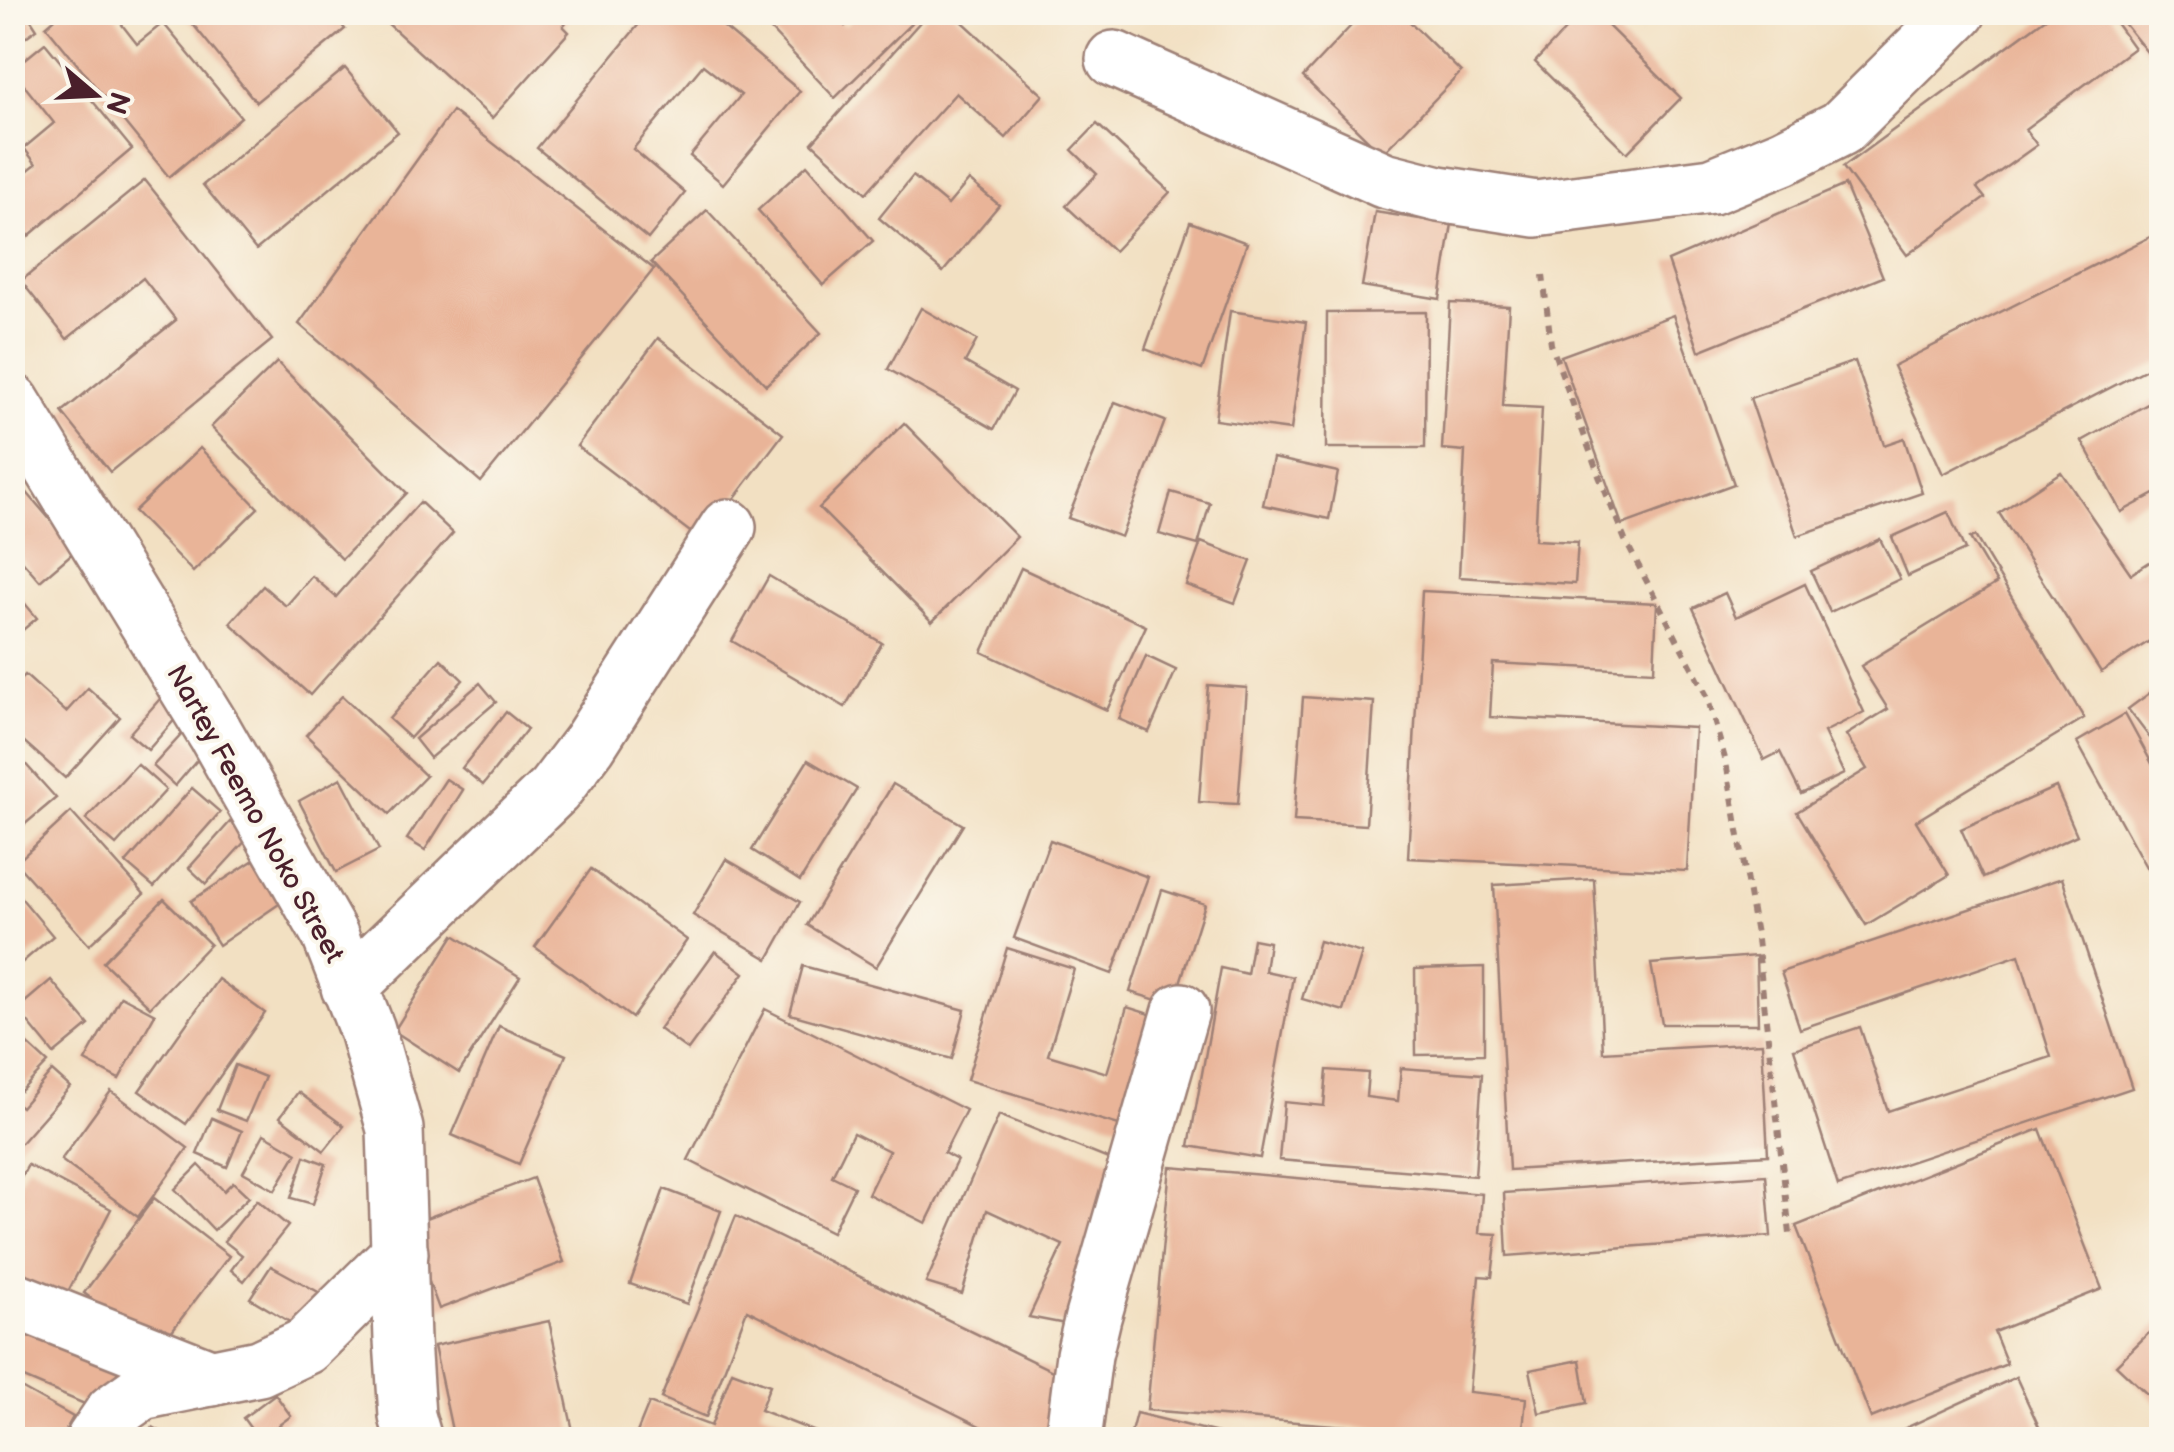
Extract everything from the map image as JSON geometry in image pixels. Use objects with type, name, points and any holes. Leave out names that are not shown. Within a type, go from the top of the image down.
[{"type":"street","points":[[1114,59],[1384,180],[1440,194],[1536,209],[1712,186],[1783,156],[1841,128],[1958,12]]},
{"type":"street","name":"Nartey Feemo Noko Street","points":[[12,402],[214,733],[330,935],[367,1030],[395,1129],[408,1416],[414,1440]]},
{"type":"street","points":[[349,987],[554,790],[589,744],[728,527]]},
{"type":"street","points":[[1072,1440],[1093,1317],[1181,1011]]},
{"type":"street","points":[[94,1440],[113,1412],[141,1392],[259,1368],[306,1346],[400,1253]]},
{"type":"street","points":[[12,1299],[212,1378]]},
{"type":"path","points":[[1536,209],[1558,368],[1617,523],[1708,696],[1726,762],[1757,940],[1790,1234]]},
{"type":"building","points":[[12,12],[26,12],[37,29],[12,47]]},
{"type":"building","points":[[62,12],[112,12],[137,44],[163,23],[241,117],[169,177],[46,26]]},
{"type":"building","points":[[183,12],[331,12],[345,29],[256,102]]},
{"type":"building","points":[[375,12],[492,12],[495,16],[498,12],[575,12],[563,26],[569,32],[492,118]]},
{"type":"building","points":[[649,12],[706,12],[800,91],[723,184],[690,156],[741,95],[703,65],[633,149],[685,193],[648,239],[537,148]]},
{"type":"building","points":[[754,12],[832,12],[845,26],[859,12],[923,12],[835,98]]},
{"type":"building","points":[[929,12],[952,12],[1043,95],[1006,138],[956,93],[866,193],[812,143]]},
{"type":"building","points":[[1364,12],[1400,12],[1461,72],[1382,154],[1303,77]]},
{"type":"building","points":[[1582,12],[1594,12],[1681,98],[1627,153],[1535,62]]},
{"type":"building","points":[[2054,12],[2108,12],[2134,48],[2025,129],[2037,145],[1977,188],[1985,198],[1907,255],[1843,167]]},
{"type":"building","points":[[2115,12],[2162,12],[2162,71]]},
{"type":"building","points":[[45,43],[132,149],[12,250],[12,183],[36,164],[24,148],[54,123],[12,70]]},
{"type":"building","points":[[345,68],[398,132],[256,250],[203,185]]},
{"type":"building","points":[[452,111],[654,269],[481,482],[299,324]]},
{"type":"building","points":[[1097,124],[1170,192],[1114,251],[1066,206],[1097,174],[1072,150]]},
{"type":"building","points":[[807,165],[873,241],[823,285],[758,210]]},
{"type":"building","points":[[913,176],[948,205],[969,180],[999,205],[943,272],[879,218]]},
{"type":"building","points":[[145,180],[272,340],[110,472],[62,412],[176,320],[143,278],[67,339],[21,281]]},
{"type":"building","points":[[1845,185],[1883,277],[1699,351],[1668,261]]},
{"type":"building","points":[[707,210],[821,333],[766,385],[651,262]]},
{"type":"building","points":[[1375,212],[1452,224],[1440,299],[1362,286]]},
{"type":"building","points":[[1190,222],[1247,243],[1202,370],[1145,349]]},
{"type":"building","points":[[2162,231],[2162,361],[1943,474],[1893,366]]},
{"type":"building","points":[[1450,303],[1509,306],[1503,406],[1542,408],[1535,540],[1578,542],[1575,584],[1459,577],[1465,451],[1442,449]]},
{"type":"building","points":[[921,308],[977,340],[965,362],[1015,391],[994,429],[888,369]]},
{"type":"building","points":[[1230,311],[1306,322],[1291,430],[1215,420]]},
{"type":"building","points":[[1426,312],[1425,448],[1326,448],[1327,313]]},
{"type":"building","points":[[1673,315],[1734,484],[1622,525],[1561,356]]},
{"type":"building","points":[[658,338],[783,434],[702,541],[577,446]]},
{"type":"building","points":[[1855,361],[1884,445],[1904,438],[1922,493],[1797,536],[1750,398]]},
{"type":"building","points":[[277,362],[407,493],[342,559],[211,427]]},
{"type":"building","points":[[2162,396],[2162,490],[2121,512],[2082,441]]},
{"type":"building","points":[[1115,402],[1165,421],[1121,537],[1068,518]]},
{"type":"building","points":[[904,423],[1017,537],[932,622],[819,508]]},
{"type":"building","points":[[200,448],[258,508],[193,572],[134,511]]},
{"type":"building","points":[[1273,458],[1338,472],[1329,519],[1263,505]]},
{"type":"building","points":[[2061,472],[2131,574],[2162,554],[2162,633],[2101,672],[1999,513]]},
{"type":"building","points":[[12,475],[76,550],[40,581],[12,549]]},
{"type":"building","points":[[1171,492],[1210,503],[1198,545],[1159,534]]},
{"type":"building","points":[[420,502],[453,533],[310,695],[230,623],[263,586],[286,606],[312,576],[336,597]]},
{"type":"building","points":[[1948,512],[1965,550],[1908,576],[1892,537]]},
{"type":"building","points":[[1975,536],[2084,718],[1916,821],[1949,875],[1866,925],[1797,812],[1867,769],[1846,735],[1888,709],[1861,666],[1997,583],[1970,538]]},
{"type":"building","points":[[1880,539],[1900,579],[1830,612],[1811,571]]},
{"type":"building","points":[[1201,542],[1251,561],[1235,603],[1186,585]]},
{"type":"building","points":[[1021,568],[1146,626],[1107,710],[982,652]]},
{"type":"building","points":[[769,576],[882,643],[845,707],[732,641]]},
{"type":"building","points":[[1805,584],[1864,712],[1824,732],[1844,774],[1801,794],[1780,752],[1764,760],[1693,608],[1725,593],[1736,617]]},
{"type":"building","points":[[12,588],[37,618],[12,639]]},
{"type":"building","points":[[1422,591],[1657,603],[1654,671],[1493,663],[1490,717],[1695,728],[1687,871],[1408,858]]},
{"type":"building","points":[[1146,656],[1176,670],[1149,732],[1119,719]]},
{"type":"building","points":[[441,659],[463,680],[410,738],[389,719]]},
{"type":"building","points":[[25,675],[66,712],[88,688],[120,717],[65,778],[12,731],[12,689]]},
{"type":"building","points":[[480,683],[496,702],[430,758],[415,739]]},
{"type":"building","points":[[2162,684],[2162,735],[2153,742],[2128,709]]},
{"type":"building","points":[[1208,685],[1247,688],[1238,804],[1199,802]]},
{"type":"building","points":[[166,692],[184,709],[148,750],[129,734]]},
{"type":"building","points":[[342,696],[426,776],[389,814],[306,735]]},
{"type":"building","points":[[1303,697],[1374,702],[1366,825],[1294,821]]},
{"type":"building","points":[[506,712],[527,729],[483,785],[462,768]]},
{"type":"building","points":[[2125,714],[2162,782],[2162,896],[2077,742]]},
{"type":"building","points":[[183,733],[204,752],[175,786],[153,766]]},
{"type":"building","points":[[12,749],[56,798],[12,835]]},
{"type":"building","points":[[808,760],[857,789],[800,881],[752,850]]},
{"type":"building","points":[[137,764],[166,790],[116,845],[86,819]]},
{"type":"building","points":[[341,778],[379,850],[336,872],[299,801]]},
{"type":"building","points":[[446,779],[463,790],[425,850],[407,839]]},
{"type":"building","points":[[893,784],[963,825],[876,967],[807,925]]},
{"type":"building","points":[[2056,787],[2077,835],[1983,878],[1961,829]]},
{"type":"building","points":[[192,788],[220,812],[154,887],[126,863]]},
{"type":"building","points":[[71,812],[144,894],[89,945],[16,863]]},
{"type":"building","points":[[230,822],[249,837],[206,884],[189,868]]},
{"type":"building","points":[[1050,840],[1148,877],[1112,974],[1014,938]]},
{"type":"building","points":[[726,859],[800,902],[768,959],[693,915]]},
{"type":"building","points":[[254,860],[282,902],[219,945],[191,901]]},
{"type":"building","points":[[591,869],[687,940],[632,1018],[535,947]]},
{"type":"building","points":[[2062,878],[2132,1088],[1838,1186],[1794,1049],[1860,1027],[1888,1111],[2051,1057],[2019,955],[1800,1029],[1781,972]]},
{"type":"building","points":[[1594,879],[1603,1052],[1762,1043],[1768,1155],[1509,1170],[1494,885]]},
{"type":"building","points":[[12,887],[53,936],[12,971]]},
{"type":"building","points":[[1162,890],[1205,904],[1173,1005],[1130,992]]},
{"type":"building","points":[[164,899],[210,944],[150,1007],[103,962]]},
{"type":"building","points":[[454,935],[520,977],[459,1073],[394,1031]]},
{"type":"building","points":[[1253,939],[1269,942],[1265,971],[1293,977],[1260,1158],[1189,1146],[1221,968],[1247,974]]},
{"type":"building","points":[[1319,941],[1362,953],[1344,1011],[1302,999]]},
{"type":"building","points":[[1007,948],[1074,969],[1048,1055],[1107,1073],[1127,1007],[1172,1021],[1139,1131],[967,1080]]},
{"type":"building","points":[[715,951],[744,973],[688,1050],[659,1029]]},
{"type":"building","points":[[1756,956],[1758,1024],[1662,1024],[1651,964]]},
{"type":"building","points":[[803,966],[965,1010],[952,1059],[790,1014]]},
{"type":"building","points":[[1484,967],[1484,1054],[1416,1055],[1415,969]]},
{"type":"building","points":[[218,979],[265,1013],[186,1124],[139,1091]]},
{"type":"building","points":[[51,980],[89,1025],[54,1054],[17,1009]]},
{"type":"building","points":[[121,996],[155,1014],[119,1079],[85,1061]]},
{"type":"building","points":[[765,1009],[966,1110],[944,1153],[957,1160],[926,1223],[868,1194],[889,1151],[853,1133],[832,1176],[854,1187],[832,1232],[688,1160]]},
{"type":"building","points":[[499,1026],[566,1055],[519,1164],[452,1135]]},
{"type":"building","points":[[12,1030],[48,1063],[21,1091],[12,1083]]},
{"type":"building","points":[[235,1065],[265,1077],[246,1121],[217,1110]]},
{"type":"building","points":[[1401,1068],[1482,1074],[1475,1176],[1279,1160],[1284,1102],[1324,1106],[1327,1070],[1368,1073],[1366,1097],[1398,1101]]},
{"type":"building","points":[[52,1071],[70,1087],[12,1153],[12,1100],[21,1107]]},
{"type":"building","points":[[111,1091],[188,1148],[138,1217],[61,1160]]},
{"type":"building","points":[[298,1092],[344,1126],[324,1151],[280,1117]]},
{"type":"building","points":[[999,1115],[1133,1169],[1076,1326],[1029,1317],[1063,1245],[987,1210],[962,1294],[926,1283]]},
{"type":"building","points":[[212,1118],[242,1131],[227,1167],[197,1154]]},
{"type":"building","points":[[2040,1129],[2102,1289],[1994,1332],[2007,1364],[1871,1418],[1796,1226]]},
{"type":"building","points":[[264,1134],[297,1153],[275,1190],[243,1172]]},
{"type":"building","points":[[305,1156],[326,1164],[313,1204],[291,1198]]},
{"type":"building","points":[[28,1165],[111,1209],[62,1303],[12,1277],[12,1188],[15,1189]]},
{"type":"building","points":[[199,1165],[224,1191],[233,1182],[249,1197],[214,1230],[175,1189]]},
{"type":"building","points":[[1170,1167],[1482,1194],[1479,1233],[1497,1234],[1492,1277],[1479,1276],[1469,1392],[1526,1398],[1522,1440],[1147,1410]]},
{"type":"building","points":[[1766,1175],[1771,1236],[1507,1256],[1504,1193]]},
{"type":"building","points":[[533,1178],[564,1262],[439,1309],[408,1225]]},
{"type":"building","points":[[664,1189],[721,1211],[687,1304],[630,1284]]},
{"type":"building","points":[[154,1198],[229,1256],[158,1349],[84,1293]]},
{"type":"building","points":[[257,1200],[288,1226],[244,1281],[231,1270],[242,1255],[224,1241]]},
{"type":"building","points":[[736,1216],[1079,1384],[1046,1440],[1008,1440],[747,1310],[706,1417],[661,1398]]},
{"type":"building","points":[[271,1266],[322,1294],[303,1330],[250,1298]]},
{"type":"building","points":[[12,1317],[121,1364],[101,1411],[12,1373]]},
{"type":"building","points":[[2162,1320],[2162,1408],[2116,1365]]},
{"type":"building","points":[[549,1321],[575,1440],[454,1440],[434,1346]]},
{"type":"building","points":[[1580,1360],[1587,1403],[1539,1413],[1530,1370]]},
{"type":"building","points":[[732,1371],[770,1385],[760,1410],[836,1440],[634,1440],[649,1403],[711,1426]]},
{"type":"building","points":[[2016,1377],[2045,1440],[1906,1440],[1901,1430]]},
{"type":"building","points":[[12,1383],[73,1417],[60,1440],[12,1440]]},
{"type":"building","points":[[275,1394],[291,1416],[259,1440],[243,1418]]},
{"type":"building","points":[[1136,1413],[1239,1438],[1239,1440],[1129,1440]]},
{"type":"building","points":[[153,1427],[176,1440],[146,1440]]}]
